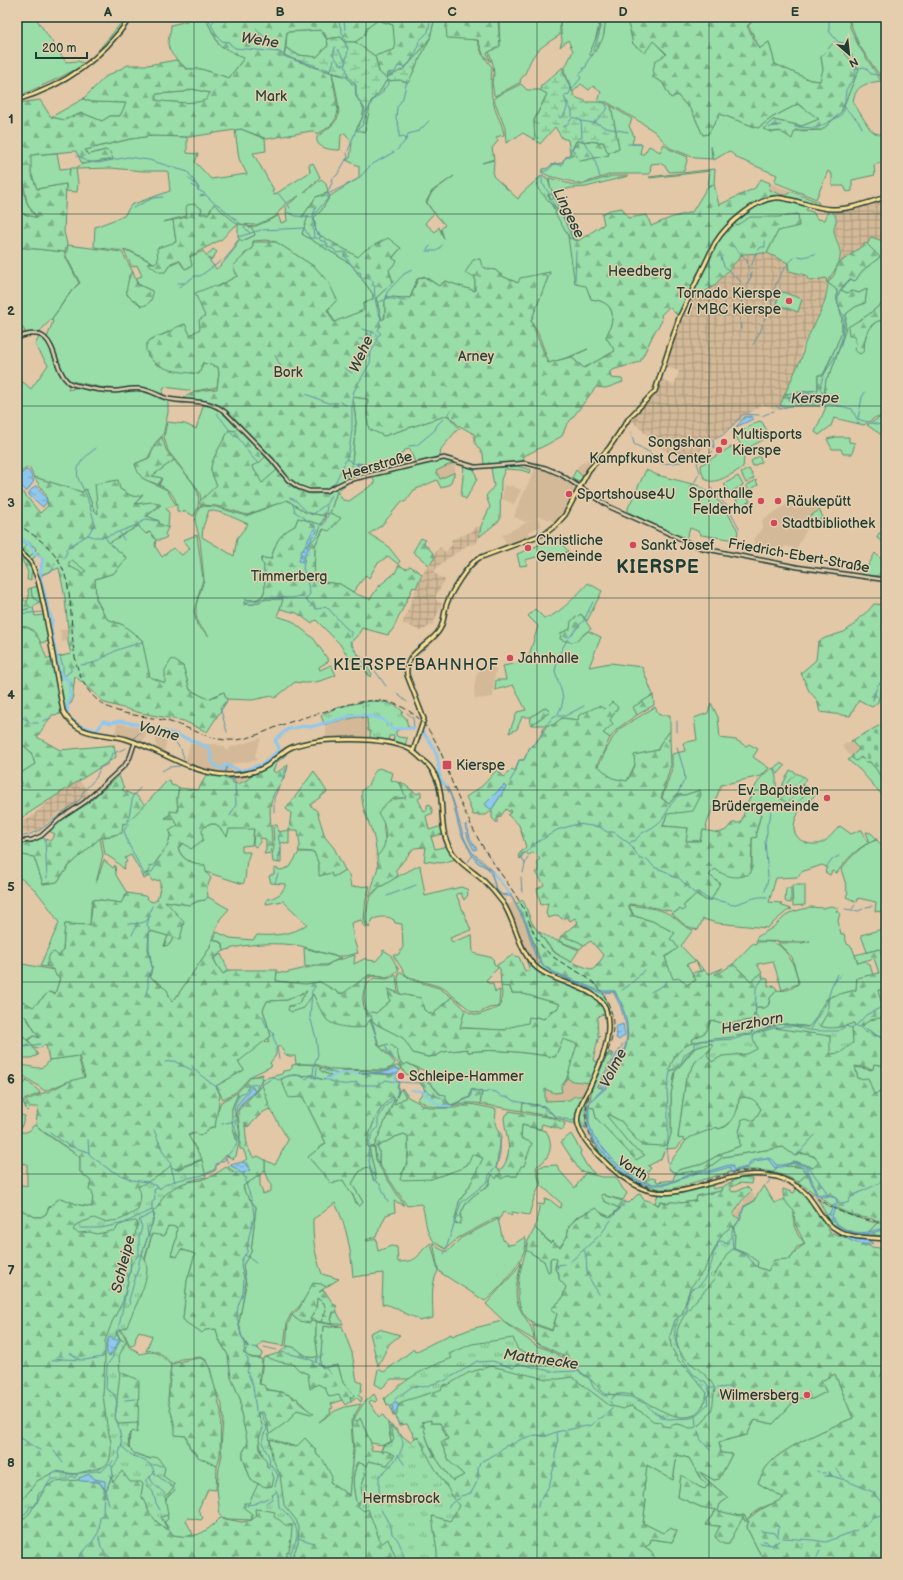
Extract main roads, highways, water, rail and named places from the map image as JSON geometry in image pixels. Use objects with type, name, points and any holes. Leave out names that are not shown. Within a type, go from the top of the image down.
[{"type":"main road","points":[[17,100],[51,88],[81,70],[107,46],[131,17]]},
{"type":"main road","points":[[17,549],[29,560],[33,567],[42,597],[63,712],[66,718],[74,725],[85,731],[135,742],[202,771],[226,775],[244,774],[256,771],[267,765],[287,750],[307,743],[363,740],[387,743],[413,751],[420,731],[423,714],[409,681],[407,671],[408,663],[421,647],[439,631],[448,600],[472,563],[479,558],[549,531],[565,515],[590,470],[609,448],[627,422],[655,391],[679,318],[718,238],[731,224],[757,204],[768,199],[780,198],[832,209],[859,205],[886,197]]},
{"type":"main road","name":"Heerstraße","points":[[17,338],[30,334],[39,335],[45,339],[51,346],[66,380],[71,384],[104,390],[142,389],[170,399],[207,403],[225,412],[272,460],[288,480],[309,492],[326,491],[349,480],[444,458],[475,467],[515,462],[534,464],[553,471],[580,487]]},
{"type":"main road","name":"Friedrich-Ebert-Straße","points":[[580,487],[610,507],[701,548],[797,567],[886,580]]},
{"type":"main road","points":[[576,496],[586,491]]},
{"type":"main road","points":[[17,842],[36,838],[61,818],[81,805],[125,765],[130,757],[135,742]]},
{"type":"main road","name":"Vorth","points":[[413,751],[429,766],[438,782],[442,794],[445,832],[449,848],[457,858],[488,885],[502,901],[530,961],[548,975],[592,993],[600,1000],[605,1008],[607,1028],[604,1050],[600,1063],[579,1110],[578,1120],[579,1128],[586,1140],[602,1160],[630,1182],[648,1190],[661,1192],[673,1192],[744,1174],[773,1176],[786,1180],[802,1190],[810,1198],[826,1222],[839,1232],[853,1236],[886,1238]]},
{"type":"water","points":[[806,393],[818,393],[823,400],[791,402],[789,400],[790,396]]},
{"type":"water","points":[[745,417],[753,417],[753,419],[736,427]]},
{"type":"water","points":[[357,464],[370,465],[370,472],[360,475]]},
{"type":"water","points":[[26,470],[29,471],[34,481],[27,491],[17,481],[17,477]]},
{"type":"water","points":[[37,486],[46,498],[47,502],[43,507],[29,495],[29,492]]},
{"type":"water","points":[[314,529],[317,532],[311,538],[312,539],[308,545],[306,545],[308,549],[303,556],[303,562],[299,561],[302,555],[302,550],[305,550],[303,549]]},
{"type":"water","points":[[504,785],[506,787],[492,809],[490,809],[485,804]]},
{"type":"water","points":[[448,789],[451,795],[456,809],[466,842],[475,856],[495,874],[492,873],[498,892],[495,888],[489,870],[475,860],[464,840],[458,826]]},
{"type":"water","points":[[465,825],[467,825],[470,838],[477,849],[474,850],[468,838]]},
{"type":"water","points":[[510,894],[512,896],[527,924],[536,953],[543,965],[554,972],[600,991],[614,991],[624,1012],[627,1023],[627,1036],[626,1025],[620,1005],[613,992],[601,993],[553,973],[543,966],[535,955],[526,925],[512,898],[510,896],[503,895]]},
{"type":"water","points":[[623,1024],[625,1035],[619,1040],[616,1038],[617,1035],[615,1027]]},
{"type":"water","points":[[627,1036],[625,1050],[605,1089],[589,1103],[589,1123],[593,1136],[615,1162],[635,1179],[654,1184],[668,1183],[699,1171],[709,1171],[729,1165],[732,1165],[734,1170],[747,1167],[751,1161],[768,1158],[771,1159],[776,1165],[795,1163],[803,1164],[807,1167],[817,1194],[833,1196],[836,1198],[817,1196],[807,1171],[799,1164],[775,1168],[768,1159],[754,1161],[748,1168],[730,1172],[730,1167],[708,1173],[700,1172],[665,1185],[643,1184],[634,1180],[620,1170],[593,1140],[588,1128],[588,1103],[605,1087],[625,1047]]},
{"type":"water","points":[[617,1053],[620,1054],[602,1088],[600,1087]]},
{"type":"water","points":[[394,1068],[400,1070],[397,1074],[358,1073],[382,1072]]},
{"type":"water","points":[[252,1086],[255,1091],[239,1106],[237,1105]]},
{"type":"water","points":[[244,1162],[250,1170],[240,1173],[237,1169],[230,1165]]},
{"type":"water","points":[[836,1198],[839,1203],[835,1207],[832,1216],[834,1220],[842,1227],[847,1230],[863,1233],[880,1229],[886,1230],[867,1234],[857,1234],[844,1229],[832,1220],[829,1221],[831,1219],[830,1214],[827,1215],[837,1203]]},
{"type":"water","points":[[842,1234],[873,1243],[856,1243],[844,1237]]},
{"type":"water","points":[[109,1337],[119,1341],[109,1357],[106,1347]]},
{"type":"water","points":[[395,1401],[398,1403],[398,1407],[394,1415],[392,1405]]},
{"type":"water","points":[[89,1474],[95,1479],[105,1481],[105,1488],[99,1482],[79,1480],[79,1478]]},
{"type":"waterway","name":"Wehe","points":[[207,17],[218,37],[222,41],[229,42],[235,48],[279,52],[293,59],[322,69]]},
{"type":"waterway","points":[[212,23],[218,17]]},
{"type":"waterway","points":[[340,17],[339,23],[348,50],[345,65],[348,75]]},
{"type":"waterway","points":[[344,30],[344,19],[346,17]]},
{"type":"waterway","points":[[365,113],[373,100],[383,92],[389,83],[387,78],[388,73],[395,72],[398,66],[405,67],[409,64],[417,50],[419,41],[428,32],[431,17]]},
{"type":"waterway","name":"Lingese","points":[[572,89],[581,78],[579,75],[584,70],[583,68],[586,67],[588,60],[591,57],[599,35],[601,21],[605,17]]},
{"type":"waterway","points":[[795,127],[817,128],[840,116],[844,111],[846,90],[854,78],[857,68],[856,62],[844,43],[838,42],[829,31],[829,17]]},
{"type":"waterway","points":[[256,28],[278,52]]},
{"type":"waterway","points":[[335,47],[333,55],[340,64],[344,65]]},
{"type":"waterway","points":[[338,50],[345,60]]},
{"type":"waterway","points":[[331,70],[334,60]]},
{"type":"waterway","points":[[857,68],[865,67],[871,74],[877,75]]},
{"type":"waterway","name":"Wehe","points":[[323,68],[345,77],[348,76],[355,84],[356,96],[365,109],[365,118],[362,126],[356,130],[348,151]]},
{"type":"waterway","name":"Lingese","points":[[542,172],[548,170],[555,163],[562,165],[564,159],[571,155],[571,148],[578,145],[578,139],[582,136],[581,120],[572,117],[572,111],[564,97],[565,95],[569,94],[571,90],[563,72]]},
{"type":"waterway","points":[[880,74],[886,76]]},
{"type":"waterway","points":[[405,141],[404,136],[399,137],[399,127],[396,118],[397,107],[403,98],[407,80]]},
{"type":"waterway","points":[[559,116],[560,118],[564,115],[567,108],[567,101]]},
{"type":"waterway","points":[[581,121],[594,123],[608,108],[606,104]]},
{"type":"waterway","points":[[844,106],[859,122],[862,128]]},
{"type":"waterway","points":[[563,127],[567,125],[572,118]]},
{"type":"waterway","points":[[397,150],[406,140],[408,134],[419,131],[429,121]]},
{"type":"waterway","points":[[595,122],[606,128],[628,132]]},
{"type":"waterway","points":[[769,128],[781,125]]},
{"type":"waterway","points":[[582,138],[593,154],[600,177]]},
{"type":"waterway","points":[[628,144],[642,144]]},
{"type":"waterway","points":[[371,165],[394,152]]},
{"type":"waterway","name":"Wehe","points":[[341,169],[348,158],[347,153]]},
{"type":"waterway","points":[[77,156],[83,158],[85,161],[98,163],[128,157],[149,160],[188,172],[199,188],[198,190]]},
{"type":"waterway","points":[[328,194],[358,179],[370,166]]},
{"type":"waterway","name":"Wehe","points":[[313,216],[328,198],[328,191],[332,183],[331,180],[340,170]]},
{"type":"waterway","name":"Lingese","points":[[542,177],[542,183],[549,193],[548,196],[564,219],[573,240]]},
{"type":"waterway","points":[[188,178],[196,185],[198,190],[220,206]]},
{"type":"waterway","points":[[192,185],[196,188]]},
{"type":"waterway","points":[[278,193],[286,203]]},
{"type":"waterway","points":[[200,196],[205,195]]},
{"type":"waterway","points":[[133,208],[153,198],[163,197]]},
{"type":"waterway","points":[[221,207],[242,225]]},
{"type":"waterway","name":"Wehe","points":[[313,215],[316,207]]},
{"type":"waterway","name":"Wehe","points":[[287,212],[296,216],[313,218],[317,233],[319,233],[321,237],[319,238],[321,241],[326,241],[328,244],[327,247],[334,249],[336,253],[345,252],[344,255],[357,272],[360,272],[361,277],[366,279],[368,277],[374,282],[372,285],[375,286],[376,302],[381,318],[379,323],[381,325],[378,330],[381,334],[377,336],[377,342],[371,352],[370,363],[354,391],[352,399],[352,430],[349,451],[334,485]]},
{"type":"waterway","points":[[244,227],[250,233]]},
{"type":"waterway","name":"Wehe","points":[[313,227],[314,238]]},
{"type":"waterway","points":[[263,230],[304,228],[310,238],[318,238]]},
{"type":"waterway","points":[[238,237],[261,230]]},
{"type":"waterway","points":[[224,260],[235,247],[238,240]]},
{"type":"waterway","points":[[751,268],[755,254],[761,247],[765,247],[765,241]]},
{"type":"waterway","name":"Wehe","points":[[321,245],[326,245]]},
{"type":"waterway","points":[[426,251],[437,251],[442,245]]},
{"type":"waterway","points":[[427,250],[430,246]]},
{"type":"waterway","points":[[733,246],[747,260],[748,268]]},
{"type":"waterway","name":"Lingese","points":[[575,282],[576,251]]},
{"type":"waterway","points":[[764,320],[772,310],[771,303],[774,288],[782,272],[797,256],[803,257],[815,254]]},
{"type":"waterway","points":[[721,257],[724,266],[741,282]]},
{"type":"waterway","points":[[179,287],[195,276],[200,276],[221,261]]},
{"type":"waterway","points":[[386,299],[387,292],[404,274],[412,270]]},
{"type":"waterway","points":[[751,277],[752,272]]},
{"type":"waterway","points":[[741,294],[751,277],[750,275]]},
{"type":"waterway","points":[[844,321],[844,315],[839,307],[838,297],[842,287],[851,278]]},
{"type":"waterway","points":[[178,283],[184,283]]},
{"type":"waterway","points":[[386,298],[406,301]]},
{"type":"waterway","points":[[741,298],[743,312]]},
{"type":"waterway","points":[[377,303],[384,300]]},
{"type":"waterway","points":[[740,318],[741,329]]},
{"type":"waterway","points":[[828,404],[820,388],[823,376],[841,346],[844,322]]},
{"type":"waterway","points":[[753,345],[762,328],[762,324]]},
{"type":"waterway","points":[[362,329],[373,332]]},
{"type":"waterway","points":[[359,339],[369,340],[371,339],[372,332],[377,334]]},
{"type":"waterway","points":[[275,355],[281,367]]},
{"type":"waterway","points":[[344,368],[352,373]]},
{"type":"waterway","points":[[858,419],[862,397],[865,392]]},
{"type":"waterway","points":[[306,394],[328,403],[338,403]]},
{"type":"waterway","points":[[340,402],[346,405]]},
{"type":"waterway","name":"Kerspe","points":[[779,409],[806,404],[834,405],[852,409],[857,419],[868,422]]},
{"type":"waterway","name":"Kerspe","points":[[776,406],[781,409]]},
{"type":"waterway","points":[[448,414],[452,409]]},
{"type":"waterway","name":"Kerspe","points":[[762,416],[769,413]]},
{"type":"waterway","points":[[217,414],[257,462]]},
{"type":"waterway","name":"Kerspe","points":[[714,448],[713,440],[723,435],[743,414],[759,415]]},
{"type":"waterway","points":[[409,446],[417,445],[435,430],[437,425],[444,418]]},
{"type":"waterway","name":"Kerspe","points":[[871,423],[886,426]]},
{"type":"waterway","name":"Kerspe","points":[[631,432],[634,444],[651,453],[651,455]]},
{"type":"waterway","points":[[79,481],[78,470],[81,462],[96,448]]},
{"type":"waterway","name":"Kerspe","points":[[703,456],[705,458],[713,451]]},
{"type":"waterway","name":"Kerspe","points":[[656,459],[662,464],[681,462],[695,454],[701,456]]},
{"type":"waterway","points":[[700,472],[697,463],[705,458]]},
{"type":"waterway","points":[[346,459],[358,465]]},
{"type":"waterway","points":[[694,483],[699,474]]},
{"type":"waterway","points":[[67,548],[88,535],[95,524],[87,497],[80,482]]},
{"type":"waterway","points":[[690,490],[692,485]]},
{"type":"waterway","points":[[711,488],[726,505],[739,528]]},
{"type":"waterway","name":"Wehe","points":[[327,503],[331,495]]},
{"type":"waterway","points":[[290,498],[296,501],[312,515],[326,504]]},
{"type":"waterway","points":[[293,504],[295,512],[300,515]]},
{"type":"waterway","name":"Wehe","points":[[327,505],[325,519],[323,520],[318,534],[309,545],[309,550],[305,556],[303,568],[310,594],[305,600],[316,609],[324,606],[327,607],[351,632],[351,637]]},
{"type":"waterway","points":[[302,516],[319,531]]},
{"type":"waterway","points":[[105,537],[137,525],[146,519],[158,521]]},
{"type":"waterway","points":[[120,533],[124,540]]},
{"type":"waterway","points":[[88,535],[94,537],[105,537],[112,547]]},
{"type":"waterway","name":"Volme","points":[[17,536],[30,545],[35,554],[43,558],[40,576],[52,620],[51,628],[59,672],[62,677],[69,680],[70,699],[67,715],[78,725],[96,731],[103,721],[111,723],[120,721],[172,733],[208,747],[213,763],[218,767],[223,769],[226,765],[241,771],[263,764],[276,753],[279,748],[275,740],[288,729],[305,726],[310,727],[352,716],[364,715],[382,719],[393,729],[414,728]]},
{"type":"waterway","points":[[64,558],[67,552],[66,549]]},
{"type":"waterway","name":"Wehe","points":[[308,554],[309,550]]},
{"type":"waterway","points":[[41,579],[42,575],[53,570],[53,567]]},
{"type":"waterway","points":[[265,571],[265,577]]},
{"type":"waterway","points":[[244,605],[249,601],[256,601],[267,597],[292,598],[301,596],[304,598]]},
{"type":"waterway","points":[[562,693],[555,671],[559,654],[567,640],[584,620],[593,602]]},
{"type":"waterway","points":[[886,609],[882,622],[886,635]]},
{"type":"waterway","points":[[17,614],[44,612]]},
{"type":"waterway","name":"Wehe","points":[[350,641],[356,652],[370,664],[386,686]]},
{"type":"waterway","points":[[81,665],[94,663],[117,650],[142,642]]},
{"type":"waterway","points":[[886,643],[886,648]]},
{"type":"waterway","points":[[60,657],[63,666]]},
{"type":"waterway","name":"Volme","points":[[63,667],[63,676]]},
{"type":"waterway","points":[[63,677],[71,671],[71,667]]},
{"type":"waterway","points":[[873,700],[877,686],[886,677]]},
{"type":"waterway","name":"Wehe","points":[[396,693],[407,702]]},
{"type":"waterway","points":[[548,723],[554,716],[557,716],[563,703],[562,694]]},
{"type":"waterway","points":[[226,702],[220,707],[227,732]]},
{"type":"waterway","points":[[558,716],[565,716],[584,706]]},
{"type":"waterway","name":"Wehe","points":[[407,713],[413,718],[414,728]]},
{"type":"waterway","points":[[25,716],[28,720]]},
{"type":"waterway","points":[[22,717],[31,723],[38,723]]},
{"type":"waterway","points":[[43,721],[51,718]]},
{"type":"waterway","points":[[677,721],[677,732]]},
{"type":"waterway","points":[[531,746],[539,738],[543,728],[546,726]]},
{"type":"waterway","points":[[134,738],[144,728],[147,728]]},
{"type":"waterway","name":"Volme","points":[[420,730],[434,748],[439,765],[439,775],[445,785]]},
{"type":"waterway","points":[[169,732],[179,747]]},
{"type":"waterway","points":[[672,803],[685,780],[677,747]]},
{"type":"waterway","points":[[17,837],[28,835],[40,830],[79,800],[82,797],[82,793],[96,778],[100,768],[108,764],[112,754],[126,748]]},
{"type":"waterway","points":[[181,749],[184,758]]},
{"type":"waterway","points":[[510,781],[515,773],[519,760],[524,760],[526,755]]},
{"type":"waterway","points":[[162,771],[169,767],[180,766],[180,764]]},
{"type":"waterway","name":"Volme","points":[[225,773],[227,766]]},
{"type":"waterway","points":[[282,781],[286,768]]},
{"type":"waterway","points":[[225,776],[225,778],[233,778],[235,782],[236,805],[230,816]]},
{"type":"waterway","points":[[274,812],[274,798],[279,787]]},
{"type":"waterway","points":[[128,821],[133,796],[140,788]]},
{"type":"waterway","points":[[630,843],[635,841],[658,823],[665,816],[671,804]]},
{"type":"waterway","points":[[767,865],[765,841],[767,824],[770,819],[771,811]]},
{"type":"waterway","points":[[543,839],[557,830],[577,824],[600,827],[607,832],[614,832],[629,843],[640,859],[648,860],[654,867],[667,872],[673,877],[679,878],[694,893],[698,892],[706,898],[729,903],[731,905],[758,897],[767,897]]},
{"type":"waterway","points":[[127,825],[124,831],[128,843],[144,874],[152,872],[158,862]]},
{"type":"waterway","points":[[278,835],[281,850],[278,857],[279,863]]},
{"type":"waterway","points":[[45,839],[47,878]]},
{"type":"waterway","points":[[523,873],[525,864],[521,857],[542,839]]},
{"type":"waterway","points":[[467,863],[473,855]]},
{"type":"waterway","name":"Volme","points":[[476,855],[491,869],[490,870]]},
{"type":"waterway","points":[[826,867],[833,859],[839,856]]},
{"type":"waterway","points":[[525,864],[528,857]]},
{"type":"waterway","points":[[767,867],[768,877]]},
{"type":"waterway","points":[[493,873],[508,891],[509,895]]},
{"type":"waterway","points":[[275,883],[278,874]]},
{"type":"waterway","points":[[521,877],[522,892]]},
{"type":"waterway","points":[[765,891],[768,879]]},
{"type":"waterway","points":[[387,896],[416,885]]},
{"type":"waterway","points":[[852,909],[855,905]]},
{"type":"waterway","points":[[128,924],[146,921],[152,906]]},
{"type":"waterway","points":[[866,907],[872,906]]},
{"type":"waterway","points":[[845,909],[858,911],[863,909]]},
{"type":"waterway","points":[[145,997],[152,967],[149,949],[149,928],[147,925],[149,918]]},
{"type":"waterway","points":[[132,935],[137,925]]},
{"type":"waterway","points":[[639,976],[644,970]]},
{"type":"waterway","points":[[833,983],[837,974]]},
{"type":"waterway","points":[[810,1029],[827,1002],[832,985],[841,974]]},
{"type":"waterway","points":[[622,990],[638,977]]},
{"type":"waterway","points":[[752,1033],[755,1024],[756,988],[764,977]]},
{"type":"waterway","points":[[651,992],[664,985],[667,981]]},
{"type":"waterway","points":[[314,1064],[318,1055],[316,1038],[310,1017],[312,991],[315,987]]},
{"type":"waterway","points":[[856,1026],[866,1015],[886,1005]]},
{"type":"waterway","points":[[371,1015],[377,1040]]},
{"type":"waterway","points":[[262,1016],[267,1027]]},
{"type":"waterway","name":"Herzhorn","points":[[668,1109],[667,1090],[670,1072],[681,1063],[685,1054],[694,1048],[694,1044],[702,1041],[735,1039],[753,1035],[774,1026],[778,1028],[784,1026],[795,1026],[808,1030],[822,1031],[838,1031],[846,1026],[851,1028],[854,1026],[860,1027],[865,1032],[886,1039]]},
{"type":"waterway","points":[[268,1028],[274,1034],[273,1037],[277,1047],[279,1059]]},
{"type":"waterway","points":[[17,1041],[26,1047],[31,1046]]},
{"type":"waterway","points":[[34,1045],[40,1044]]},
{"type":"waterway","name":"Volme","points":[[618,1053],[623,1044]]},
{"type":"waterway","points":[[386,1046],[387,1051],[394,1059]]},
{"type":"waterway","points":[[165,1062],[174,1061],[194,1071]]},
{"type":"waterway","points":[[192,1066],[200,1075],[220,1089]]},
{"type":"waterway","points":[[313,1075],[314,1066]]},
{"type":"waterway","points":[[316,1077],[317,1068]]},
{"type":"waterway","points":[[324,1070],[338,1074]]},
{"type":"waterway","points":[[326,1079],[341,1073],[358,1073]]},
{"type":"waterway","name":"Schleipe","points":[[152,1211],[152,1202],[155,1200],[154,1190],[159,1187],[160,1189],[171,1182],[210,1173],[216,1170],[216,1164],[225,1160],[236,1146],[238,1137],[235,1127],[236,1120],[234,1106],[240,1094],[245,1092],[250,1085],[263,1084],[274,1077],[278,1080],[295,1075],[306,1079],[312,1075],[312,1077],[324,1080],[326,1079],[341,1084],[356,1082],[360,1085],[378,1085],[386,1080],[420,1083],[427,1092],[444,1099],[444,1102],[452,1106],[471,1097],[471,1091],[496,1092],[502,1097],[508,1097],[515,1101],[544,1107],[545,1110],[556,1116],[572,1121],[578,1119],[587,1129]]},
{"type":"waterway","points":[[388,1202],[380,1184],[374,1180],[372,1176],[374,1174],[372,1173],[370,1167],[369,1149],[371,1137],[378,1127],[378,1119],[385,1107],[397,1095],[399,1082]]},
{"type":"waterway","name":"Schleipe","points":[[255,1091],[257,1089],[257,1085]]},
{"type":"waterway","points":[[411,1090],[421,1091],[440,1106],[451,1106]]},
{"type":"waterway","name":"Schleipe","points":[[236,1110],[237,1105]]},
{"type":"waterway","name":"Herzhorn","points":[[668,1111],[668,1163]]},
{"type":"waterway","points":[[222,1124],[235,1121]]},
{"type":"waterway","points":[[154,1130],[163,1152],[170,1162],[175,1182]]},
{"type":"waterway","points":[[50,1132],[69,1146],[88,1152],[110,1170],[132,1180],[147,1182],[158,1187]]},
{"type":"waterway","points":[[446,1249],[461,1203],[488,1181],[489,1175],[497,1166],[502,1136],[500,1132]]},
{"type":"waterway","points":[[803,1148],[815,1135]]},
{"type":"waterway","points":[[88,1140],[89,1153]]},
{"type":"waterway","points":[[797,1154],[803,1150]]},
{"type":"waterway","name":"Schleipe","points":[[226,1158],[228,1163]]},
{"type":"waterway","name":"Herzhorn","points":[[668,1166],[672,1172],[685,1175]]},
{"type":"waterway","points":[[809,1166],[828,1196]]},
{"type":"waterway","name":"Volme","points":[[773,1172],[778,1167]]},
{"type":"waterway","points":[[243,1173],[244,1177],[247,1178],[245,1181],[251,1198]]},
{"type":"waterway","points":[[839,1203],[843,1204],[849,1202],[850,1198],[854,1195],[884,1181],[886,1176]]},
{"type":"waterway","points":[[767,1184],[770,1180]]},
{"type":"waterway","points":[[681,1316],[687,1309],[686,1304],[691,1289],[697,1287],[703,1282],[712,1262],[713,1254],[717,1248],[718,1242],[721,1241],[728,1244],[728,1240],[732,1236],[732,1230],[740,1219],[744,1206],[752,1202],[755,1198]]},
{"type":"waterway","points":[[246,1354],[244,1349],[245,1343],[241,1335],[237,1317],[238,1306],[243,1293],[244,1279],[241,1266],[242,1259],[247,1252],[254,1217],[251,1200]]},
{"type":"waterway","points":[[613,1217],[620,1207]]},
{"type":"waterway","name":"Schleipe","points":[[126,1222],[152,1210]]},
{"type":"waterway","name":"Schleipe","points":[[119,1327],[131,1265],[139,1254],[139,1237],[142,1227],[139,1220],[153,1213]]},
{"type":"waterway","name":"Schleipe","points":[[130,1305],[129,1300],[139,1262],[148,1236],[147,1228],[152,1225],[152,1220],[155,1216],[154,1214]]},
{"type":"waterway","points":[[569,1263],[601,1234],[611,1220]]},
{"type":"waterway","points":[[80,1228],[101,1228],[124,1223]]},
{"type":"waterway","points":[[732,1237],[733,1249],[747,1256],[756,1266]]},
{"type":"waterway","points":[[584,1250],[588,1275]]},
{"type":"waterway","points":[[245,1255],[256,1263]]},
{"type":"waterway","points":[[557,1269],[558,1265],[564,1264]]},
{"type":"waterway","points":[[589,1278],[599,1294]]},
{"type":"waterway","points":[[109,1291],[113,1287],[119,1285]]},
{"type":"waterway","points":[[678,1319],[675,1326],[675,1334],[681,1356],[694,1375],[701,1381],[705,1381],[710,1394],[707,1397],[708,1404],[695,1416],[696,1425]]},
{"type":"waterway","name":"Schleipe","points":[[81,1473],[103,1470],[109,1464],[113,1467],[120,1457],[119,1453],[122,1444],[118,1424],[115,1418],[117,1402],[114,1394],[106,1389],[107,1365],[113,1357],[113,1354],[120,1341],[116,1332],[118,1329]]},
{"type":"waterway","name":"Schleipe","points":[[113,1339],[116,1336],[116,1332]]},
{"type":"waterway","points":[[246,1346],[259,1348]]},
{"type":"waterway","points":[[264,1347],[277,1350]]},
{"type":"waterway","points":[[281,1352],[315,1362],[331,1374]]},
{"type":"waterway","points":[[70,1353],[79,1359]]},
{"type":"waterway","points":[[316,1362],[317,1358],[323,1355]]},
{"type":"waterway","points":[[52,1361],[62,1359],[84,1360],[103,1357]]},
{"type":"waterway","points":[[246,1357],[248,1359],[247,1371],[253,1386],[256,1411]]},
{"type":"waterway","points":[[55,1358],[62,1359]]},
{"type":"waterway","name":"Mattmecke","points":[[444,1381],[477,1361],[492,1361],[513,1368],[520,1364],[554,1372],[577,1371],[590,1379],[593,1387],[607,1397]]},
{"type":"waterway","points":[[880,1377],[886,1366]]},
{"type":"waterway","name":"Mattmecke","points":[[395,1399],[413,1386],[423,1387],[442,1381]]},
{"type":"waterway","points":[[709,1388],[714,1388]]},
{"type":"waterway","points":[[717,1388],[733,1388]]},
{"type":"waterway","name":"Mattmecke","points":[[612,1399],[614,1395],[631,1397],[646,1404],[652,1411],[667,1419],[691,1418],[695,1416]]},
{"type":"waterway","points":[[125,1400],[136,1399]]},
{"type":"waterway","points":[[610,1401],[612,1405]]},
{"type":"waterway","points":[[482,1461],[496,1454],[505,1446],[513,1444],[521,1439],[536,1435],[546,1436],[556,1432],[592,1425],[597,1419],[603,1417],[612,1409]]},
{"type":"waterway","points":[[257,1413],[261,1412],[267,1429],[264,1435],[263,1445],[269,1456],[269,1464],[275,1469],[278,1476],[275,1486]]},
{"type":"waterway","name":"Mattmecke","points":[[659,1416],[665,1418]]},
{"type":"waterway","name":"Mattmecke","points":[[397,1420],[399,1426]]},
{"type":"waterway","points":[[698,1431],[701,1440],[710,1450]]},
{"type":"waterway","points":[[17,1433],[21,1437]]},
{"type":"waterway","points":[[555,1459],[555,1452],[558,1442],[556,1433]]},
{"type":"waterway","name":"Mattmecke","points":[[380,1505],[381,1499],[379,1490],[379,1476],[398,1457],[403,1443],[400,1434]]},
{"type":"waterway","points":[[17,1435],[40,1450]]},
{"type":"waterway","points":[[122,1447],[152,1466],[154,1473],[147,1480],[147,1484],[153,1492],[160,1510]]},
{"type":"waterway","points":[[54,1451],[63,1463]]},
{"type":"waterway","points":[[398,1455],[404,1464]]},
{"type":"waterway","points":[[478,1479],[478,1468],[480,1462]]},
{"type":"waterway","points":[[541,1499],[549,1486],[555,1463]]},
{"type":"waterway","points":[[153,1465],[162,1466]]},
{"type":"waterway","points":[[103,1514],[104,1490],[107,1489],[113,1476],[112,1467]]},
{"type":"waterway","points":[[836,1469],[845,1480]]},
{"type":"waterway","points":[[829,1472],[832,1476]]},
{"type":"waterway","points":[[154,1473],[172,1487]]},
{"type":"waterway","name":"Schleipe","points":[[17,1520],[27,1512],[30,1507],[35,1506],[37,1503],[38,1494],[44,1490],[51,1479],[51,1474],[78,1474]]},
{"type":"waterway","name":"Schleipe","points":[[61,1479],[66,1479],[72,1476],[75,1478],[77,1475]]},
{"type":"waterway","points":[[150,1476],[154,1484],[165,1494]]},
{"type":"waterway","points":[[825,1476],[832,1476],[845,1480],[873,1492],[880,1501]]},
{"type":"waterway","points":[[52,1479],[59,1479]]},
{"type":"waterway","points":[[461,1496],[471,1493],[477,1482]]},
{"type":"waterway","points":[[105,1490],[109,1504]]},
{"type":"waterway","points":[[276,1490],[279,1507],[289,1516],[297,1530],[296,1540],[290,1554],[289,1563]]},
{"type":"waterway","points":[[271,1497],[276,1492]]},
{"type":"waterway","points":[[266,1503],[272,1499],[273,1494]]},
{"type":"waterway","points":[[247,1505],[254,1504],[268,1498]]},
{"type":"waterway","points":[[448,1507],[460,1498]]},
{"type":"waterway","points":[[538,1507],[539,1501]]},
{"type":"waterway","name":"Mattmecke","points":[[380,1508],[391,1527],[392,1534],[398,1541],[404,1558]]},
{"type":"waterway","name":"Schleipe","points":[[17,1513],[22,1515]]},
{"type":"waterway","points":[[862,1528],[873,1517],[886,1514]]},
{"type":"waterway","points":[[75,1563],[98,1533],[101,1515]]},
{"type":"waterway","points":[[777,1525],[779,1527],[778,1535]]},
{"type":"waterway","points":[[783,1538],[826,1542],[857,1530]]},
{"type":"waterway","points":[[761,1531],[774,1533],[779,1537]]},
{"type":"waterway","points":[[99,1536],[101,1548],[113,1563]]},
{"type":"waterway","points":[[298,1538],[314,1543]]},
{"type":"waterway","points":[[763,1541],[766,1541],[769,1544]]},
{"type":"waterway","points":[[760,1543],[772,1545],[779,1541]]},
{"type":"waterway","points":[[801,1548],[803,1544]]},
{"type":"waterway","points":[[817,1557],[820,1551]]},
{"type":"waterway","points":[[877,1558],[886,1560]]},
{"type":"railway","points":[[17,523],[42,541],[53,552],[61,565],[67,582],[75,658],[80,676],[90,692],[104,705],[112,709],[128,714],[170,722],[210,737],[227,740],[250,737],[303,718],[358,702],[381,701],[393,703],[417,717],[432,735],[438,746],[455,791],[481,844],[520,902],[537,939],[556,959],[589,979],[599,988],[606,999],[612,1015],[613,1030],[610,1044],[589,1097],[586,1111],[587,1126],[591,1139],[598,1151],[618,1170],[639,1183],[658,1189],[676,1189],[727,1174],[747,1171],[768,1172],[777,1174],[794,1182],[839,1211],[859,1218],[886,1223]]},
{"type":"place","name":"Tornado Kierspe / MBC Kierspe","points":[[789,301]]},
{"type":"place","name":"Multisports Kierspe","points":[[724,442]]},
{"type":"place","name":"Songshan Kampfkunst Center","points":[[719,450]]},
{"type":"place","name":"Sportshouse4U","points":[[569,494]]},
{"type":"place","name":"Sporthalle Felderhof","points":[[761,501]]},
{"type":"place","name":"Räukepütt","points":[[778,501]]},
{"type":"place","name":"Stadtbibliothek","points":[[774,523]]},
{"type":"place","name":"Sankt Josef","points":[[633,545]]},
{"type":"place","name":"Christliche Gemeinde","points":[[528,548]]},
{"type":"place","name":"Jahnhalle","points":[[510,658]]},
{"type":"place","name":"Kierspe","points":[[447,765]]},
{"type":"place","name":"Ev. Baptisten Brüdergemeinde","points":[[827,798]]},
{"type":"place","name":"Schleipe-Hammer","points":[[401,1076]]},
{"type":"place","name":"Wilmersberg","points":[[807,1395]]},
{"type":"district","name":"KIERSPE","points":[[658,567]]},
{"type":"district","name":"KIERSPE-BAHNHOF","points":[[416,664]]},
{"type":"park label","name":"Mark","points":[[271,96]]},
{"type":"park label","name":"Heedberg","points":[[640,271]]},
{"type":"park label","name":"Arney","points":[[476,356]]},
{"type":"park label","name":"Bork","points":[[288,372]]},
{"type":"park label","name":"Timmerberg","points":[[289,576]]},
{"type":"park label","name":"Hermsbrock","points":[[401,1498]]}]
